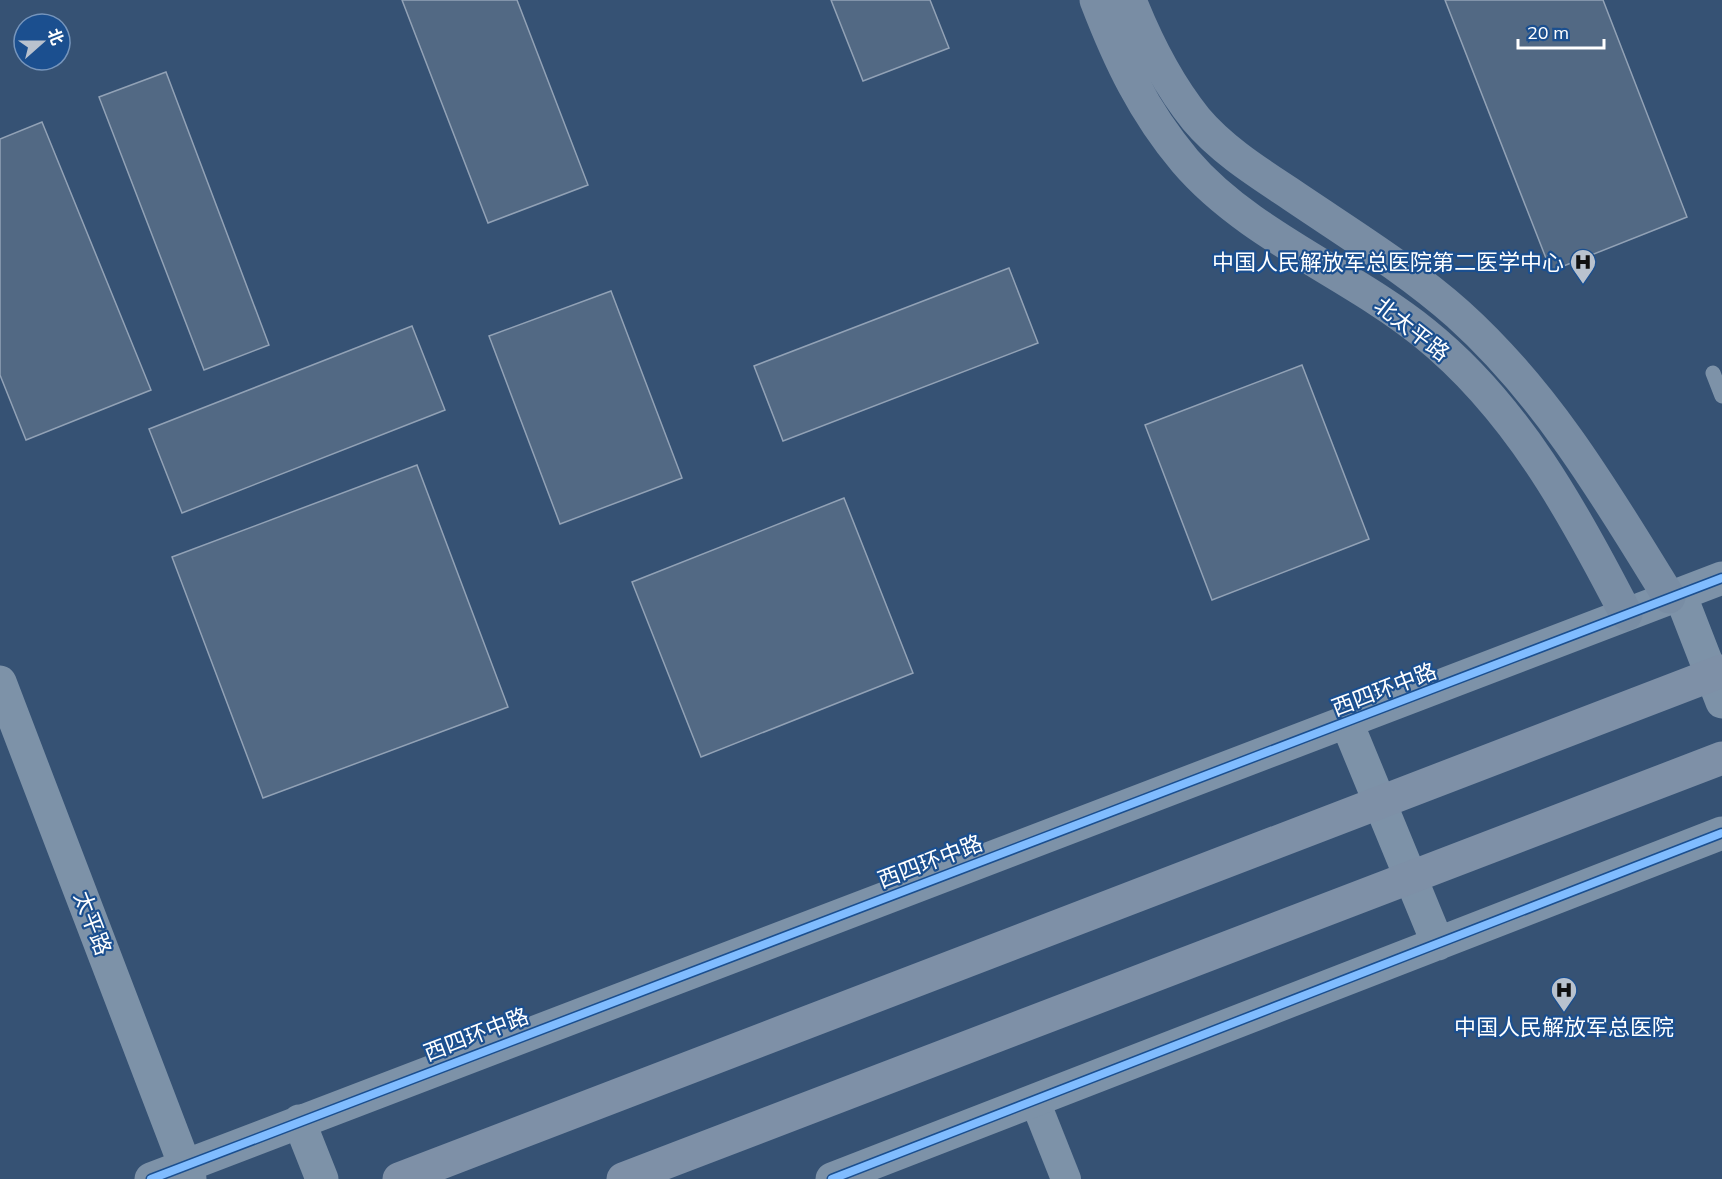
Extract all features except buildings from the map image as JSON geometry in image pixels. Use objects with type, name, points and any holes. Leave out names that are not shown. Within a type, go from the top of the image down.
[{"type":"highway","points":[[399,1179],[1722,671]]},
{"type":"highway","points":[[623,1179],[1722,758]]},
{"type":"main road","name":"北太平路","points":[[1096,0],[1134,90],[1186,162],[1220,195],[1264,227],[1424,332],[1479,385],[1528,445],[1576,518],[1626,614]]},
{"type":"main road","name":"北太平路","points":[[1131,0],[1144,36],[1164,73],[1197,120],[1251,167],[1413,277],[1457,314],[1527,384],[1557,422],[1674,596]]},
{"type":"street","name":"西四环中路","points":[[151,1179],[188,1172],[299,1120],[1347,723],[1722,578]]},
{"type":"street","points":[[1674,596],[1722,702]]},
{"type":"street","name":"太平路","points":[[0,682],[188,1172]]},
{"type":"street","points":[[1347,723],[1438,944]]},
{"type":"street","points":[[831,1179],[1722,832]]},
{"type":"street","points":[[1035,1101],[1066,1179]]},
{"type":"street","points":[[299,1120],[322,1179]]},
{"type":"lane","points":[[1713,373],[1722,396]]},
{"type":"cycle path","points":[[151,1179],[1722,578]]},
{"type":"cycle path","points":[[832,1179],[1722,833]]},
{"type":"place","name":"中国人民解放军总医院第二医学中心","points":[[1583,285]]},
{"type":"place","name":"中国人民解放军总医院","points":[[1564,1013]]}]
